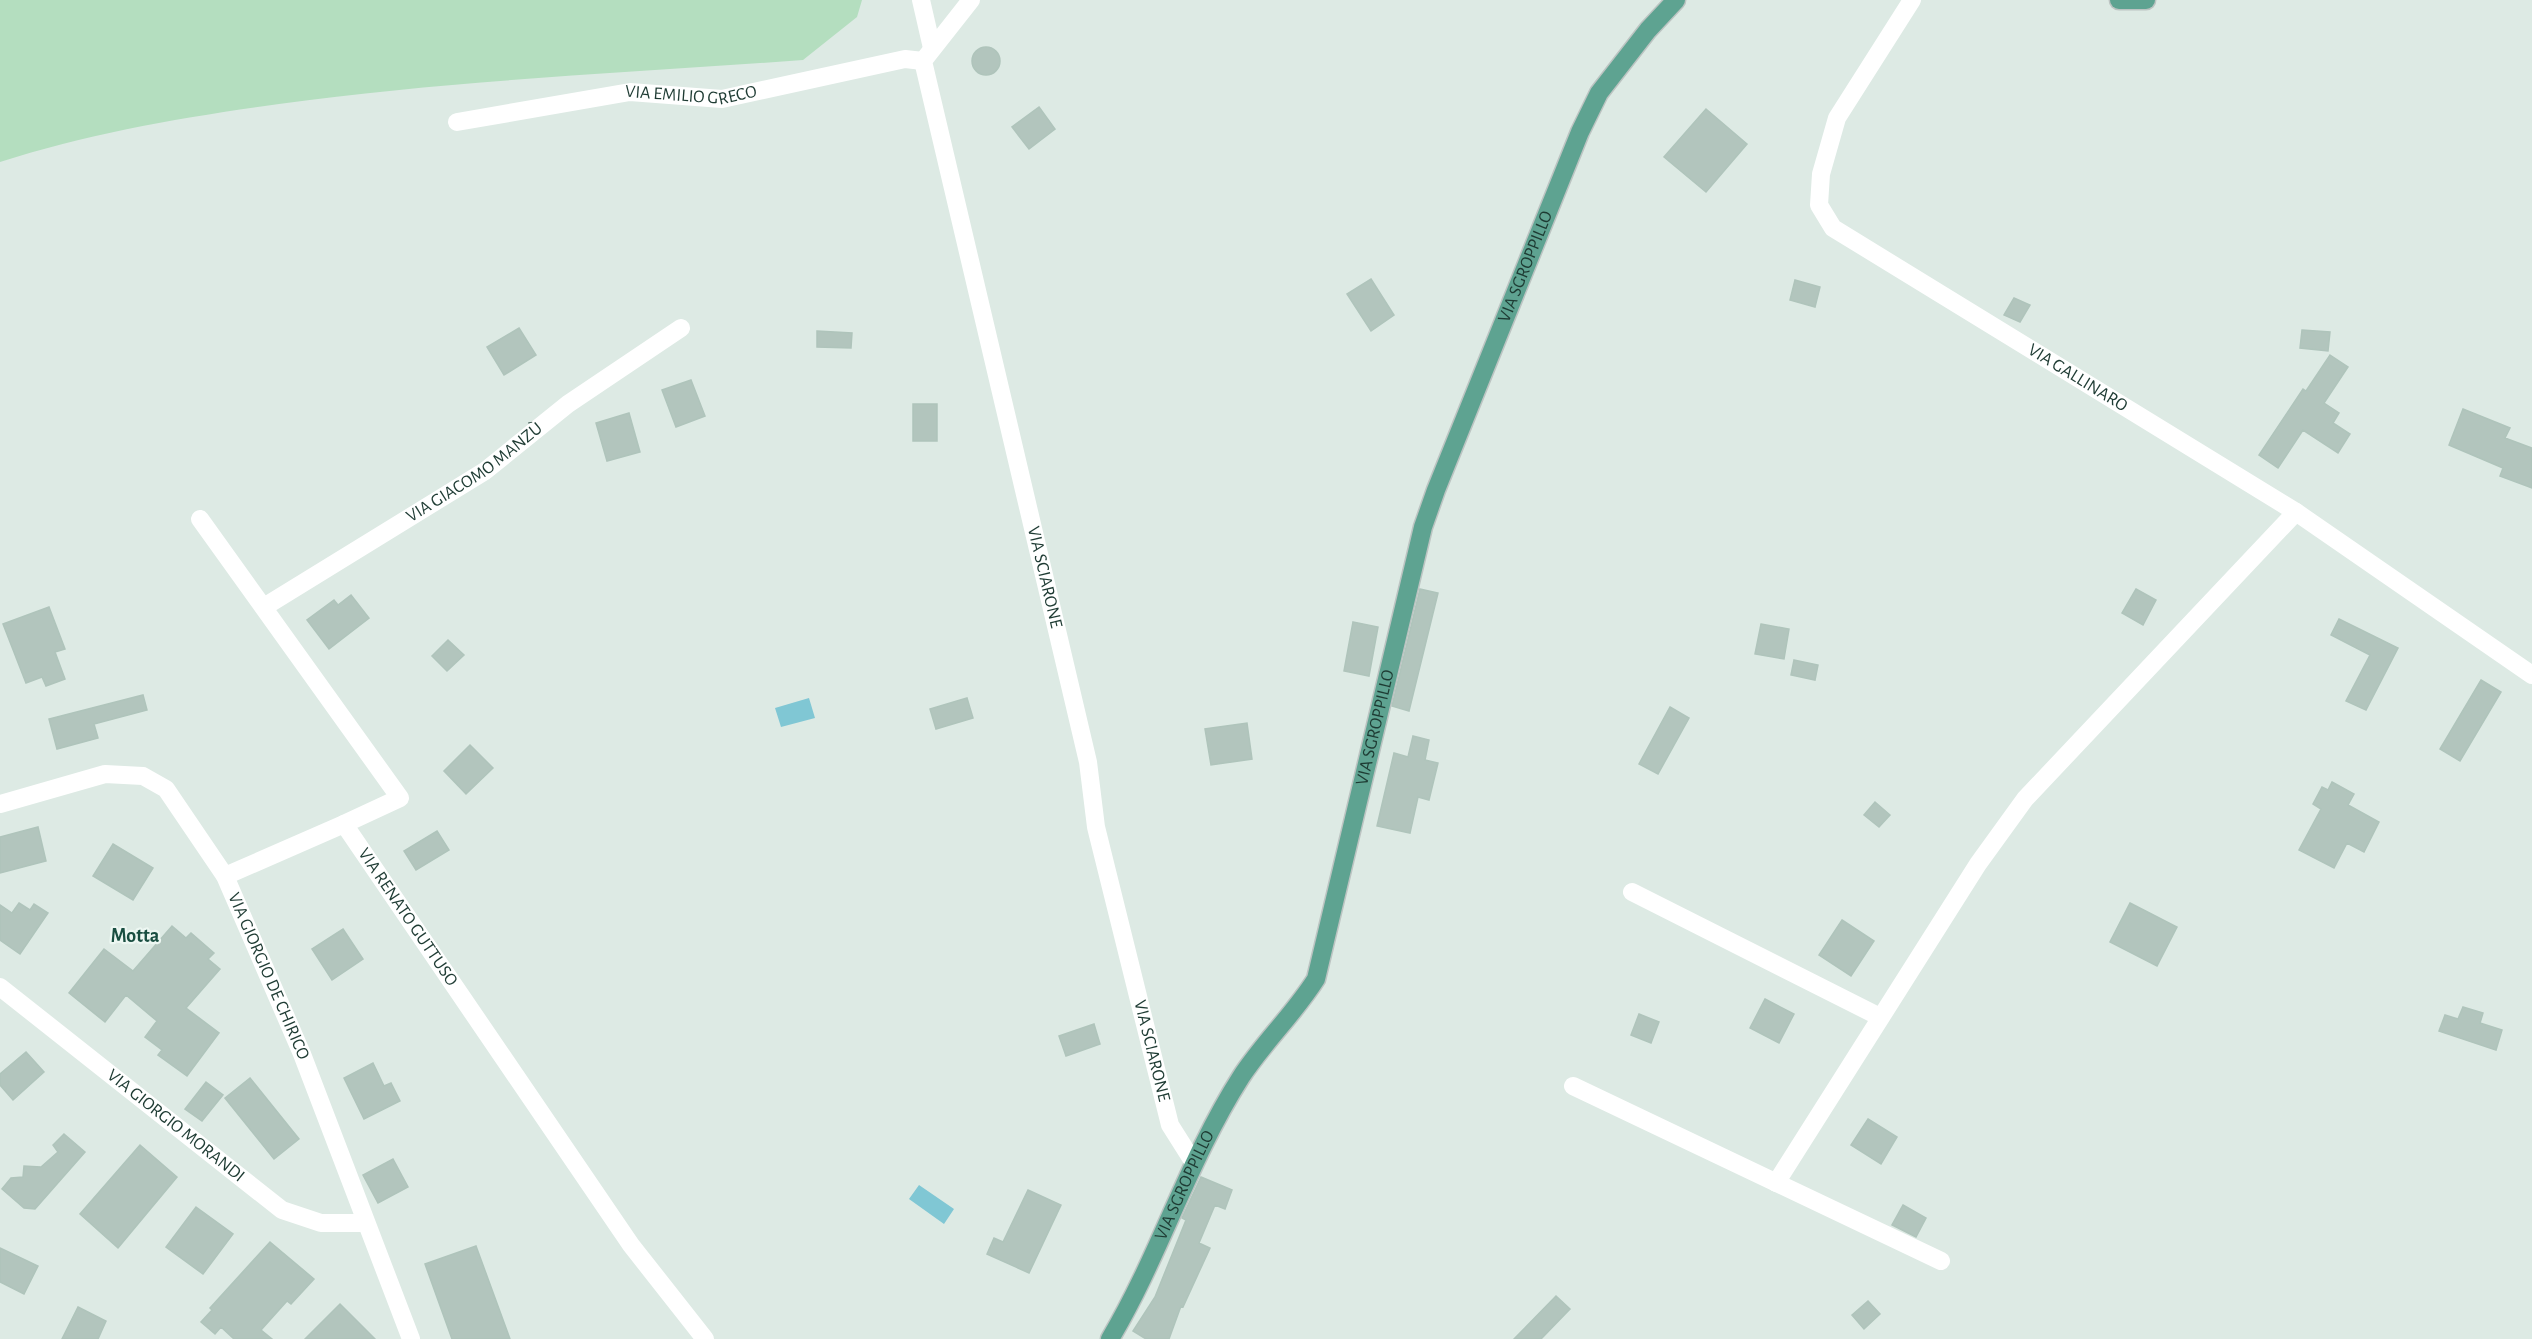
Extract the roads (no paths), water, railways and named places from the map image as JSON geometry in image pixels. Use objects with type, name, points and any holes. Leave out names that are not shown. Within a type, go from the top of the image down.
[{"type":"main road","name":"VIA SGROPPILLO","points":[[1110,1339],[1135,1298],[1194,1163],[1241,1076],[1302,1002],[1316,979],[1423,527],[1436,490],[1567,165],[1599,93],[1648,30],[1676,0]]},
{"type":"main road","points":[[2119,0],[2146,0]]},
{"type":"street","name":"VIA SCIARONE","points":[[921,0],[927,54],[1088,762],[1096,827],[1170,1125],[1194,1163]]},
{"type":"street","points":[[927,54],[971,0]]},
{"type":"street","name":"VIA GALLINARO","points":[[1912,0],[1837,118],[1821,174],[1820,205],[1833,228],[2296,512],[2532,675]]},
{"type":"street","name":"VIA EMILIO GRECO","points":[[457,122],[630,92],[722,99],[927,54]]},
{"type":"street","name":"VIA GIACOMO MANZÙ","points":[[264,607],[485,471],[568,404],[681,328]]},
{"type":"street","points":[[1776,1183],[1978,864],[2025,799],[2296,512]]},
{"type":"street","points":[[200,519],[400,798],[225,876]]},
{"type":"street","name":"VIA GIORGIO DE CHIRICO","points":[[0,804],[105,774],[143,776],[166,789],[225,876],[302,1054],[411,1339]]},
{"type":"street","name":"VIA RENATO GUTTUSO","points":[[344,824],[631,1245],[705,1339]]},
{"type":"street","points":[[1632,892],[1880,1017]]},
{"type":"street","name":"VIA GIORGIO MORANDI","points":[[0,987],[282,1210],[321,1223],[366,1223]]},
{"type":"street","points":[[1573,1086],[1941,1261]]},
{"type":"water","points":[[809,698],[815,718],[781,727],[775,708]]},
{"type":"water","points":[[919,1185],[954,1209],[944,1224],[909,1199]]},
{"type":"district","name":"Motta","points":[[135,936]]}]
